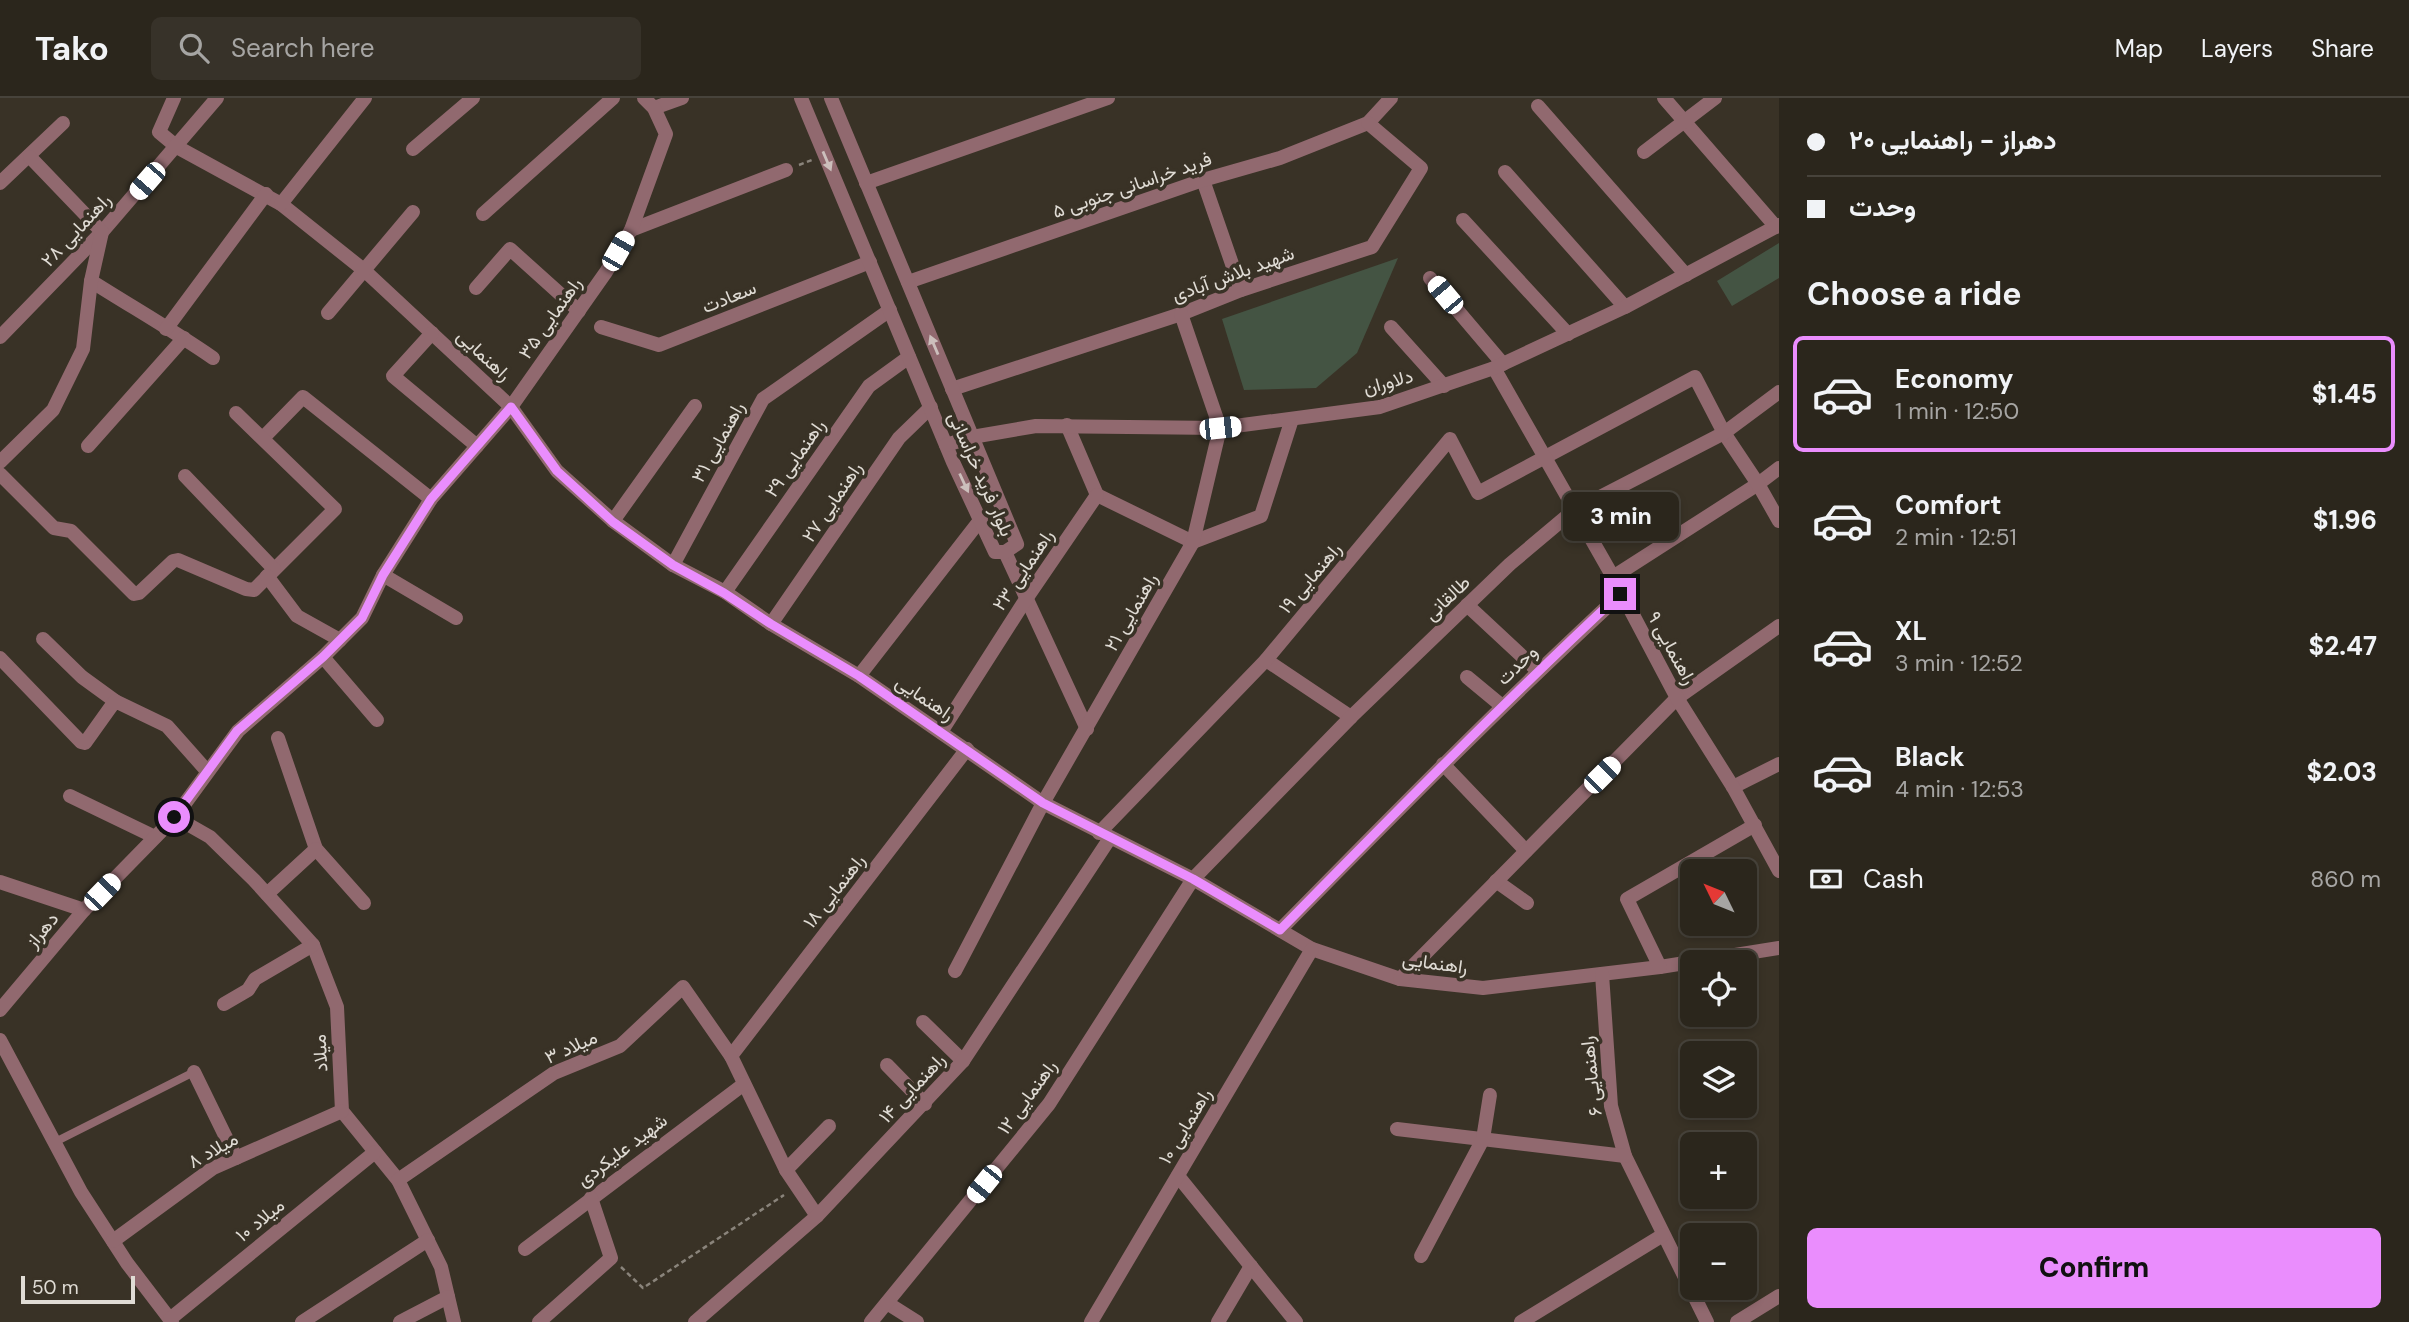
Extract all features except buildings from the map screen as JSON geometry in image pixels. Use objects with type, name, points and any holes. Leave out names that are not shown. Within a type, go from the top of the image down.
[{"type":"street","points":[[174,98],[159,132],[177,147]]},
{"type":"street","name":"راهنمایی ۲۸","points":[[0,337],[102,232],[217,98]]},
{"type":"street","points":[[281,204],[365,98]]},
{"type":"street","points":[[414,149],[473,98]]},
{"type":"street","points":[[483,214],[613,98]]},
{"type":"street","points":[[649,103],[682,98]]},
{"type":"street","name":"بلوار فرید خراسانی","points":[[801,98],[946,445],[995,552],[1005,552],[1017,544],[831,98]]},
{"type":"street","points":[[866,183],[1108,98]]},
{"type":"street","points":[[1368,123],[1391,98]]},
{"type":"street","points":[[1664,98],[1778,226]]},
{"type":"street","points":[[1644,152],[1715,98]]},
{"type":"street","name":"راهنمایی ۳۵","points":[[340,640],[362,618],[383,575],[431,499],[511,407],[606,272],[631,230],[666,134],[649,103]]},
{"type":"street","points":[[1538,106],[1686,275]]},
{"type":"street","points":[[0,183],[63,123]]},
{"type":"street","name":"فرید خراسانی جنوبی ۵","points":[[908,282],[1203,180],[1280,158],[1368,123]]},
{"type":"street","name":"شهید بلاش آبادی","points":[[952,389],[1181,314],[1241,290],[1372,247],[1421,168],[1368,123]]},
{"type":"street","name":"راهنمایی","points":[[177,147],[266,194],[365,271],[511,407],[557,471],[613,522],[673,565],[859,676],[1043,803],[1193,879],[1312,949],[1400,979],[1483,988],[1660,967],[1779,948]]},
{"type":"street","points":[[0,462],[53,410],[83,349],[91,281],[102,232],[30,157]]},
{"type":"street","points":[[631,230],[786,170]]},
{"type":"street","points":[[1505,172],[1625,307]]},
{"type":"street","points":[[1203,180],[1241,290]]},
{"type":"street","points":[[166,329],[266,194]]},
{"type":"street","points":[[328,313],[412,212]]},
{"type":"street","points":[[1463,220],[1568,334]]},
{"type":"street","name":"دلاوران","points":[[946,445],[972,437],[1036,426],[1220,428],[1380,407],[1498,366],[1625,307],[1778,226]]},
{"type":"street","points":[[476,288],[510,249],[579,311]]},
{"type":"street","name":"سعادت","points":[[601,327],[659,345],[870,262]]},
{"type":"street","name":"راهنمایی ۹","points":[[1430,278],[1498,366],[1544,459],[1613,577],[1677,698],[1733,787],[1779,871]]},
{"type":"street","points":[[91,281],[214,358]]},
{"type":"street","name":"راهنمایی ۳۱","points":[[673,565],[763,399],[890,310]]},
{"type":"street","points":[[1181,314],[1220,428]]},
{"type":"street","points":[[1391,327],[1444,386]]},
{"type":"street","points":[[432,333],[393,376],[477,446]]},
{"type":"street","points":[[88,446],[184,338]]},
{"type":"street","name":"راهنمایی ۲۹","points":[[724,593],[869,386],[909,357]]},
{"type":"street","points":[[1544,459],[1695,377],[1724,433],[1779,521]]},
{"type":"street","name":"طالقانی","points":[[1193,879],[1351,717],[1510,564],[1573,511],[1724,433],[1779,392]]},
{"type":"street","points":[[264,438],[303,397],[431,499]]},
{"type":"street","points":[[613,522],[695,406]]},
{"type":"street","name":"راهنمایی ۲۷","points":[[771,624],[899,438],[930,407]]},
{"type":"street","points":[[0,474],[54,528],[71,531],[134,593],[139,593],[173,561],[178,560],[251,591],[335,509],[236,413]]},
{"type":"street","points":[[1067,425],[1097,495],[1193,542],[1261,516],[1292,419]]},
{"type":"street","name":"راهنمایی ۲۱","points":[[955,971],[1043,803],[1193,542],[1220,428]]},
{"type":"street","name":"راهنمایی ۱۹","points":[[1104,836],[1266,660],[1450,439],[1478,493],[1544,459]]},
{"type":"street","points":[[1613,577],[1779,468]]},
{"type":"street","points":[[185,476],[270,573],[297,616],[340,640]]},
{"type":"street","name":"راهنمایی ۲۳","points":[[941,732],[1026,598],[1097,495]]},
{"type":"street","points":[[859,676],[981,519]]},
{"type":"street","points":[[1005,552],[1087,729]]},
{"type":"street","points":[[383,575],[456,618]]},
{"type":"street","name":"وحدت","points":[[1280,930],[1443,764],[1620,594]]},
{"type":"street","points":[[1467,605],[1538,671]]},
{"type":"street","points":[[1400,979],[1677,698],[1779,626]]},
{"type":"street","points":[[43,639],[82,677],[115,701],[167,726],[207,771]]},
{"type":"street","name":"دهراز","points":[[0,1010],[84,910],[174,817],[237,731],[340,640]]},
{"type":"street","points":[[323,657],[377,720]]},
{"type":"street","points":[[0,658],[80,742],[85,743],[115,701]]},
{"type":"street","points":[[1266,660],[1351,717]]},
{"type":"street","points":[[1467,677],[1502,706]]},
{"type":"street","points":[[278,738],[316,849],[364,903]]},
{"type":"street","name":"راهنمایی ۱۸","points":[[731,1056],[967,749]]},
{"type":"street","points":[[1443,764],[1526,851]]},
{"type":"street","points":[[1733,787],[1779,764]]},
{"type":"street","points":[[70,796],[155,837]]},
{"type":"street","name":"میلاد","points":[[174,817],[210,837],[313,945],[337,1007],[342,1111]]},
{"type":"street","points":[[1660,967],[1627,900],[1755,825]]},
{"type":"street","name":"راهنمایی ۱۴","points":[[695,1322],[817,1216],[963,1061],[1104,836]]},
{"type":"street","points":[[267,894],[316,849]]},
{"type":"street","name":"راهنمایی ۱۲","points":[[871,1322],[1049,1104],[1193,879]]},
{"type":"street","points":[[0,881],[84,910]]},
{"type":"street","points":[[1496,881],[1527,904]]},
{"type":"street","points":[[224,1004],[248,990],[255,979],[313,945]]},
{"type":"street","name":"راهنمایی ۱۰","points":[[1091,1322],[1312,949]]},
{"type":"street","name":"راهنمایی ۶","points":[[1602,974],[1611,1106],[1625,1156],[1707,1322]]},
{"type":"street","name":"میلاد ۳","points":[[398,1180],[554,1073],[620,1046],[683,987],[731,1056]]},
{"type":"street","points":[[923,1022],[963,1061]]},
{"type":"street","points":[[0,1040],[81,1192],[170,1321]]},
{"type":"street","points":[[731,1056],[786,1170],[817,1216]]},
{"type":"street","points":[[887,1065],[925,1104]]},
{"type":"street","points":[[194,1072],[236,1158]]},
{"type":"street","name":"شهید علیکردی","points":[[525,1249],[744,1083]]},
{"type":"street","points":[[1421,1256],[1483,1139],[1490,1095]]},
{"type":"street","points":[[342,1111],[398,1180],[441,1267],[454,1322]]},
{"type":"street","name":"میلاد ۸","points":[[113,1241],[213,1168],[342,1111]]},
{"type":"street","points":[[786,1170],[829,1126]]},
{"type":"street","points":[[1397,1129],[1625,1156]]},
{"type":"street","name":"میلاد ۱۰","points":[[170,1321],[375,1152]]},
{"type":"street","points":[[1178,1176],[1296,1322]]},
{"type":"street","points":[[542,1321],[611,1258],[591,1198]]},
{"type":"street","points":[[1521,1322],[1664,1235]]},
{"type":"street","points":[[302,1322],[428,1240]]},
{"type":"street","points":[[1218,1322],[1251,1266]]},
{"type":"street","points":[[400,1322],[448,1297]]},
{"type":"street","points":[[1737,1322],[1778,1300]]},
{"type":"street","points":[[887,1303],[917,1322]]},
{"type":"lane","points":[[55,1142],[194,1072]]},
{"type":"path","points":[[786,170],[825,155]]},
{"type":"path","points":[[611,1258],[643,1288],[796,1187]]},
{"type":"green space","points":[[1779,243],[1779,278],[1732,306],[1717,281]]},
{"type":"green space","points":[[1398,258],[1357,353],[1316,388],[1244,390],[1222,319]]},
{"type":"route","points":[[174,817],[237,731],[323,657],[362,618],[383,575],[431,499],[511,407],[557,471],[613,522],[673,565],[859,676],[1043,803],[1193,879],[1280,930],[1443,764],[1620,594]]}]
